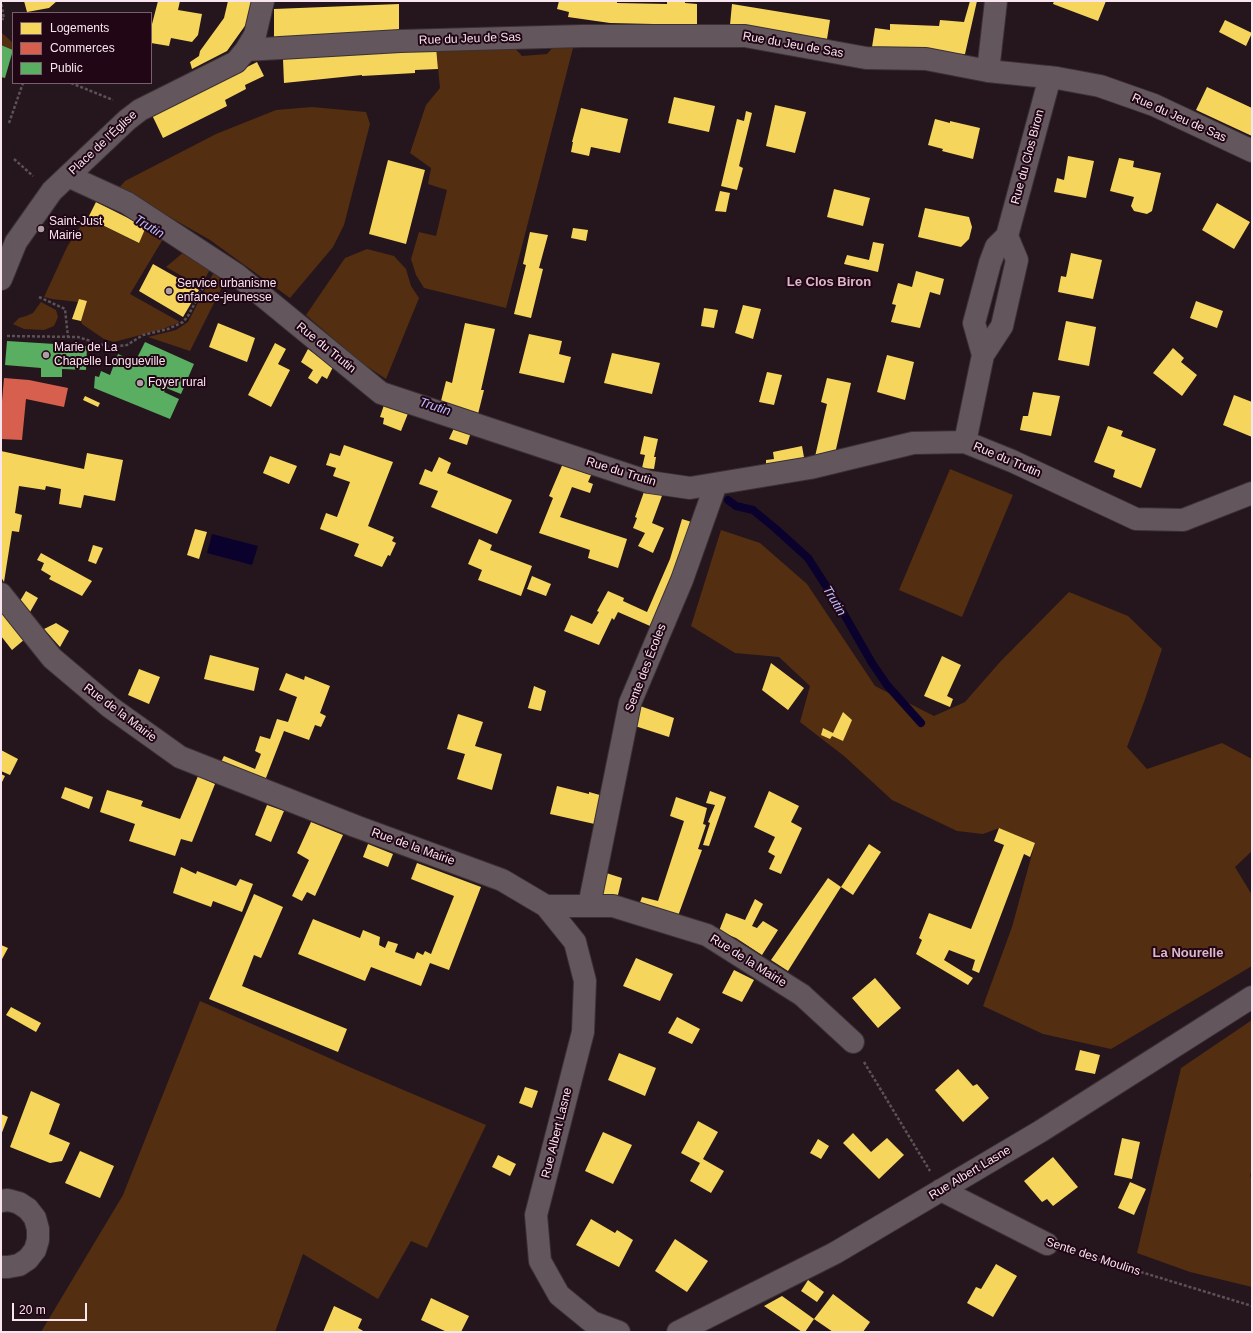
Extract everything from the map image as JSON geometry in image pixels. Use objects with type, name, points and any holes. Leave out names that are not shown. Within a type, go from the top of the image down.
[{"type":"street","name":"Place de l'Église","points":[[1,279],[16,242],[52,191],[127,120],[140,110],[236,62],[246,50],[255,35],[263,1]]},
{"type":"street","points":[[988,71],[996,1]]},
{"type":"street","name":"Rue du Jeu de Sas","points":[[246,50],[400,41],[582,36],[745,36],[866,58],[926,59],[988,71],[1050,77],[1100,86],[1154,105],[1252,151]]},
{"type":"street","name":"Rue du Clos Biron","points":[[965,442],[984,355],[974,323],[990,263],[996,247],[1007,236],[1050,77]]},
{"type":"street","name":"Rue du Trutin","points":[[68,176],[127,203],[237,275],[381,393],[650,482],[690,488],[810,468],[913,443],[965,442],[1012,461],[1136,519],[1183,520],[1252,493]]},
{"type":"street","name":"Sente des Écoles","points":[[589,906],[630,704],[682,580],[716,484]]},
{"type":"street","name":"Rue de la Mairie","points":[[1,594],[52,658],[110,707],[180,757],[355,826],[502,880],[546,906],[614,906],[706,935],[802,995],[853,1042]]},
{"type":"street","name":"Rue Albert Lasne","points":[[546,906],[575,942],[585,981],[583,1032],[536,1215],[540,1261],[559,1295],[592,1322],[615,1331]]},
{"type":"street","name":"Rue Albert Lasne","points":[[678,1332],[835,1254],[1041,1131],[1252,997]]},
{"type":"street","name":"Sente des Moulins","points":[[941,1190],[1047,1244]]},
{"type":"street","points":[[1,1200],[19,1203],[28,1209],[35,1218],[38,1229],[38,1240],[35,1250],[28,1259],[19,1265],[1,1267]]},
{"type":"path","points":[[1,1],[2,19]]},
{"type":"path","points":[[9,123],[23,84]]},
{"type":"path","points":[[74,84],[140,110]]},
{"type":"path","points":[[14,159],[36,178]]},
{"type":"path","points":[[7,336],[78,337],[109,347],[127,345],[143,335],[168,329],[184,322],[216,262]]},
{"type":"path","points":[[39,297],[65,308],[68,337]]},
{"type":"path","points":[[853,1042],[941,1190]]},
{"type":"path","name":"Sente des Moulins","points":[[1047,1244],[1252,1306]]},
{"type":"shaded area","points":[[1,32],[12,42],[12,50],[1,45]]},
{"type":"shaded area","points":[[556,44],[574,44],[506,308],[424,288],[416,275],[411,259],[419,232],[436,236],[447,190],[428,184],[431,168],[410,153],[426,105],[440,88],[436,47],[513,46],[522,56],[547,54]]},
{"type":"shaded area","points":[[312,107],[366,112],[370,124],[344,225],[333,247],[290,298],[210,240],[119,188],[125,181],[216,134],[276,110]]},
{"type":"shaded area","points":[[88,218],[138,243],[145,230],[163,239],[130,294],[180,322],[163,329],[114,342],[104,339],[82,324],[81,321],[87,301],[79,299],[78,302],[44,297],[67,247],[82,224]]},
{"type":"shaded area","points":[[367,249],[394,256],[406,269],[411,286],[419,298],[386,379],[359,361],[306,315],[345,258]]},
{"type":"shaded area","points":[[185,251],[210,269],[201,287],[166,267]]},
{"type":"shaded area","points":[[214,272],[226,279],[190,351],[148,337],[176,330],[188,322]]},
{"type":"shaded area","points":[[41,302],[56,310],[58,317],[54,326],[44,330],[24,329],[13,324],[19,318],[33,313]]},
{"type":"shaded area","points":[[950,469],[1013,495],[962,617],[899,590]]},
{"type":"shaded area","points":[[721,530],[760,543],[807,584],[875,686],[934,716],[965,702],[1000,662],[1069,592],[1128,616],[1162,649],[1127,747],[1147,769],[1222,743],[1252,759],[1252,851],[1235,867],[1252,895],[1252,966],[1111,1049],[1043,1034],[983,1006],[1012,927],[1035,843],[999,828],[983,834],[957,831],[892,800],[844,756],[800,722],[810,686],[779,657],[735,653],[691,626]]},
{"type":"shaded area","points":[[212,534],[258,546],[252,565],[207,553]]},
{"type":"shaded area","points":[[200,1001],[486,1125],[427,1248],[411,1241],[378,1299],[303,1254],[275,1332],[41,1332],[123,1195]]},
{"type":"shaded area","points":[[1252,1020],[1252,1169],[1250,1176],[1252,1178],[1252,1287],[1190,1272],[1137,1253],[1181,1068]]},
{"type":"building: Logements","points":[[24,1],[57,1],[49,8],[27,12]]},
{"type":"building: Logements","points":[[158,1],[180,1],[178,10],[202,14],[198,35],[192,42],[171,38],[169,46],[152,43],[152,24]]},
{"type":"building: Logements","points":[[228,1],[252,1],[247,23],[227,51],[192,69],[190,62],[199,56],[200,51],[224,18]]},
{"type":"building: Logements","points":[[559,1],[617,1],[617,3],[667,4],[667,1],[685,1],[685,3],[697,4],[697,25],[610,23],[568,17],[569,12],[557,9]]},
{"type":"building: Logements","points":[[970,1],[977,1],[965,54],[899,52],[872,47],[875,28],[890,30],[890,24],[939,26],[940,20],[964,22]]},
{"type":"building: Logements","points":[[1054,1],[1106,1],[1098,21],[1053,4]]},
{"type":"building: Logements","points":[[399,4],[399,32],[274,38],[274,9]]},
{"type":"building: Logements","points":[[732,4],[830,20],[827,39],[730,25]]},
{"type":"building: Logements","points":[[1225,20],[1252,33],[1246,46],[1219,32]]},
{"type":"building: Logements","points":[[436,47],[438,69],[415,70],[415,73],[362,75],[284,83],[283,59],[362,50]]},
{"type":"building: Logements","points":[[257,62],[264,76],[245,85],[246,89],[225,100],[227,106],[163,138],[152,115]]},
{"type":"building: Logements","points":[[1207,87],[1252,108],[1252,136],[1196,110]]},
{"type":"building: Logements","points":[[674,97],[715,106],[709,132],[668,123]]},
{"type":"building: Logements","points":[[775,105],[806,112],[795,153],[766,146]]},
{"type":"building: Logements","points":[[581,108],[628,119],[620,153],[591,147],[589,156],[571,152],[572,142]]},
{"type":"building: Logements","points":[[746,111],[752,113],[739,166],[743,168],[737,190],[721,186],[737,119],[744,121]]},
{"type":"building: Logements","points":[[935,119],[980,128],[973,159],[942,151],[943,149],[928,145]]},
{"type":"building: Logements","points":[[1068,156],[1094,161],[1086,198],[1054,192],[1057,178],[1064,180]]},
{"type":"building: Logements","points":[[1119,158],[1134,161],[1133,167],[1161,173],[1152,211],[1147,214],[1134,211],[1131,206],[1134,197],[1110,191]]},
{"type":"building: Logements","points":[[388,160],[425,170],[406,244],[369,234]]},
{"type":"building: Logements","points":[[834,189],[870,198],[863,226],[827,217]]},
{"type":"building: Logements","points":[[720,191],[730,193],[726,212],[715,211]]},
{"type":"building: Logements","points":[[96,202],[146,227],[139,243],[88,218]]},
{"type":"building: Logements","points":[[1217,203],[1250,222],[1234,249],[1202,230]]},
{"type":"building: Logements","points":[[925,208],[969,217],[972,227],[969,239],[961,247],[918,237]]},
{"type":"building: Logements","points":[[573,228],[588,230],[586,241],[571,238]]},
{"type":"building: Logements","points":[[530,232],[548,235],[539,268],[543,269],[531,318],[514,314],[526,265],[523,264]]},
{"type":"building: Logements","points":[[873,242],[884,244],[878,272],[844,264],[847,255],[869,260]]},
{"type":"building: Logements","points":[[1071,253],[1102,260],[1093,299],[1058,292],[1061,276],[1066,277]]},
{"type":"building: Logements","name":"Service urbanisme enfance-jeunesse","points":[[153,264],[199,290],[183,317],[139,291]]},
{"type":"building: Logements","points":[[916,271],[944,279],[940,295],[930,292],[920,328],[891,322],[896,305],[892,304],[898,283],[912,287]]},
{"type":"building: Logements","points":[[79,299],[87,301],[81,321],[72,319]]},
{"type":"building: Logements","points":[[1196,301],[1223,311],[1217,328],[1190,318]]},
{"type":"building: Logements","points":[[743,305],[761,309],[753,339],[735,333]]},
{"type":"building: Logements","points":[[704,308],[718,310],[714,328],[701,326]]},
{"type":"building: Logements","points":[[1066,321],[1096,327],[1089,366],[1058,360]]},
{"type":"building: Logements","points":[[218,323],[255,338],[247,362],[209,347]]},
{"type":"building: Logements","points":[[465,323],[495,329],[481,390],[484,390],[478,414],[440,405],[446,381],[452,383]]},
{"type":"building: Logements","points":[[529,334],[562,341],[559,354],[571,357],[564,383],[519,373]]},
{"type":"building: Logements","points":[[275,343],[286,349],[278,364],[290,370],[271,407],[248,395]]},
{"type":"building: Logements","points":[[1173,348],[1184,358],[1181,362],[1197,375],[1182,396],[1153,373]]},
{"type":"building: Logements","points":[[308,349],[320,358],[321,356],[333,367],[327,379],[322,376],[317,384],[308,378],[313,370],[301,362]]},
{"type":"building: Logements","points":[[612,353],[660,363],[652,394],[604,383]]},
{"type":"building: Logements","points":[[887,355],[914,362],[905,400],[877,392]]},
{"type":"building: Logements","points":[[767,372],[782,375],[774,405],[759,402]]},
{"type":"building: Logements","points":[[827,378],[851,383],[834,458],[814,461],[827,404],[821,402]]},
{"type":"building: Logements","points":[[1033,392],[1060,396],[1051,436],[1020,430],[1023,416],[1028,416]]},
{"type":"building: Logements","points":[[1234,395],[1252,402],[1252,437],[1223,425]]},
{"type":"building: Logements","points":[[85,396],[100,403],[98,407],[83,400]]},
{"type":"building: Logements","points":[[385,402],[409,411],[401,431],[383,424],[384,418],[380,417]]},
{"type":"building: Logements","points":[[455,426],[471,432],[467,445],[449,439]]},
{"type":"building: Logements","points":[[1108,426],[1123,431],[1121,436],[1156,449],[1141,488],[1113,477],[1115,470],[1094,462]]},
{"type":"building: Logements","points":[[644,436],[658,439],[654,457],[656,457],[654,469],[642,468],[645,455],[640,454]]},
{"type":"building: Logements","points":[[344,445],[393,462],[368,526],[394,537],[392,541],[396,543],[390,556],[388,555],[382,567],[354,556],[359,544],[320,529],[326,513],[337,517],[350,482],[333,476],[336,468],[326,465],[330,453],[340,456]]},
{"type":"building: Logements","points":[[802,446],[805,463],[766,470],[766,460],[774,459],[773,452]]},
{"type":"building: Logements","points":[[1,451],[84,469],[87,453],[123,460],[115,501],[84,495],[81,508],[59,504],[61,489],[46,486],[45,490],[19,486],[15,513],[22,515],[19,532],[12,531],[4,582],[1,577]]},
{"type":"building: Logements","points":[[270,456],[297,466],[289,484],[263,473]]},
{"type":"building: Logements","points":[[439,457],[451,463],[447,473],[512,500],[497,534],[431,507],[438,491],[419,484],[425,469],[432,472]]},
{"type":"building: Logements","points":[[564,461],[593,471],[588,482],[593,484],[590,493],[572,487],[560,517],[627,539],[618,568],[588,558],[590,550],[539,533],[553,498],[549,496]]},
{"type":"building: Logements","points":[[645,489],[663,493],[652,523],[664,528],[653,553],[638,546],[645,533],[633,528],[637,518],[635,517]]},
{"type":"building: Logements","points":[[682,519],[698,524],[657,629],[618,612],[614,620],[612,618],[599,645],[564,631],[571,615],[592,624],[608,591],[624,598],[623,601],[647,612],[670,559]]},
{"type":"building: Logements","points":[[195,529],[207,532],[199,559],[187,555]]},
{"type":"building: Logements","points":[[479,539],[492,545],[490,550],[532,566],[521,596],[478,580],[482,570],[468,564]]},
{"type":"building: Logements","points":[[93,545],[103,548],[96,564],[88,561]]},
{"type":"building: Logements","points":[[41,553],[92,581],[82,596],[49,579],[51,576],[41,570],[44,563],[37,560]]},
{"type":"building: Logements","points":[[532,576],[551,584],[546,596],[527,589]]},
{"type":"building: Logements","points":[[26,591],[38,598],[30,612],[20,601]]},
{"type":"building: Logements","points":[[1,607],[25,639],[12,650],[1,636]]},
{"type":"building: Logements","points":[[56,623],[69,631],[60,647],[44,629]]},
{"type":"building: Logements","points":[[210,655],[259,668],[254,691],[204,679]]},
{"type":"building: Logements","points":[[942,656],[961,665],[947,696],[953,699],[950,707],[924,696]]},
{"type":"building: Logements","points":[[771,663],[804,688],[788,710],[762,690]]},
{"type":"building: Logements","points":[[139,669],[160,677],[149,704],[128,695]]},
{"type":"building: Logements","points":[[286,673],[304,680],[305,676],[330,686],[320,713],[326,716],[321,727],[315,725],[309,740],[284,731],[264,783],[220,764],[224,756],[255,769],[261,754],[255,751],[260,736],[270,739],[277,719],[288,722],[297,697],[279,690]]},
{"type":"building: Logements","points":[[534,686],[546,691],[541,711],[528,708]]},
{"type":"building: Logements","points":[[640,706],[674,718],[669,737],[635,726]]},
{"type":"building: Logements","points":[[843,712],[852,720],[843,741],[832,736],[830,739],[821,735],[823,728],[833,733]]},
{"type":"building: Logements","points":[[458,714],[483,722],[475,746],[502,754],[492,790],[457,779],[465,754],[447,749]]},
{"type":"building: Logements","points":[[1,750],[18,759],[10,775],[1,771]]},
{"type":"building: Logements","points":[[1,774],[5,776],[1,784]]},
{"type":"building: Logements","points":[[198,776],[215,784],[192,842],[181,839],[175,856],[129,841],[135,824],[100,812],[107,790],[143,801],[141,806],[180,819]]},
{"type":"building: Logements","points":[[557,786],[607,797],[599,825],[550,814]]},
{"type":"building: Logements","points":[[65,787],[93,797],[89,809],[61,798]]},
{"type":"building: Logements","points":[[710,791],[726,797],[709,846],[703,845],[710,823],[708,822],[715,805],[706,803]]},
{"type":"building: Logements","points":[[769,791],[799,806],[791,822],[802,828],[781,874],[769,869],[775,856],[768,852],[775,837],[754,827]]},
{"type":"building: Logements","points":[[676,797],[707,808],[703,824],[706,825],[698,849],[702,850],[678,916],[639,905],[642,897],[658,901],[684,821],[670,816]]},
{"type":"building: Logements","points":[[267,805],[284,811],[271,842],[255,835]]},
{"type":"building: Logements","points":[[311,822],[343,835],[315,896],[307,892],[302,901],[292,896],[309,860],[297,853]]},
{"type":"building: Logements","points":[[999,828],[1035,843],[1030,857],[1024,854],[979,973],[972,970],[975,960],[949,950],[944,960],[973,978],[968,985],[916,954],[922,940],[919,938],[929,913],[971,929],[1004,845],[994,841]]},
{"type":"building: Logements","points":[[368,844],[393,854],[388,867],[363,857]]},
{"type":"building: Logements","points":[[869,844],[881,852],[853,895],[841,887]]},
{"type":"building: Logements","points":[[417,863],[481,887],[449,970],[430,963],[421,986],[371,967],[365,981],[298,954],[313,919],[360,938],[363,930],[380,937],[379,945],[385,948],[388,941],[398,944],[395,952],[414,959],[417,952],[423,955],[425,951],[431,954],[454,896],[411,879]]},
{"type":"building: Logements","points":[[181,867],[196,874],[197,871],[236,886],[240,879],[253,884],[242,912],[213,901],[211,907],[173,893]]},
{"type":"building: Logements","points":[[600,871],[622,878],[617,899],[594,893]]},
{"type":"building: Logements","points":[[828,878],[841,887],[788,971],[771,960]]},
{"type":"building: Logements","points":[[254,894],[283,907],[261,958],[254,955],[242,986],[347,1029],[338,1052],[209,999]]},
{"type":"building: Logements","points":[[755,899],[763,904],[752,926],[757,928],[763,921],[778,930],[762,955],[736,938],[719,931],[726,913],[745,920]]},
{"type":"building: Logements","points":[[1,945],[8,948],[1,961]]},
{"type":"building: Logements","points":[[636,958],[673,974],[660,1001],[623,986]]},
{"type":"building: Logements","points":[[734,970],[754,980],[742,1002],[722,993]]},
{"type":"building: Logements","points":[[875,978],[901,1008],[878,1028],[852,998]]},
{"type":"building: Logements","points":[[11,1007],[41,1023],[36,1032],[6,1015]]},
{"type":"building: Logements","points":[[677,1017],[700,1029],[692,1044],[668,1033]]},
{"type":"building: Logements","points":[[1080,1050],[1100,1055],[1095,1074],[1075,1070]]},
{"type":"building: Logements","points":[[619,1053],[656,1068],[645,1096],[608,1080]]},
{"type":"building: Logements","points":[[958,1069],[973,1086],[977,1084],[989,1098],[963,1122],[935,1090]]},
{"type":"building: Logements","points":[[525,1087],[538,1091],[532,1108],[519,1103]]},
{"type":"building: Logements","points":[[31,1091],[60,1104],[49,1134],[70,1143],[62,1161],[50,1163],[10,1147]]},
{"type":"building: Logements","points":[[1,1114],[8,1117],[1,1135]]},
{"type":"building: Logements","points":[[698,1121],[718,1132],[703,1159],[724,1171],[711,1193],[690,1181],[700,1163],[681,1153]]},
{"type":"building: Logements","points":[[603,1132],[632,1145],[613,1184],[585,1171]]},
{"type":"building: Logements","points":[[853,1133],[871,1152],[887,1138],[904,1155],[879,1179],[843,1143]]},
{"type":"building: Logements","points":[[1122,1138],[1140,1142],[1132,1179],[1114,1175]]},
{"type":"building: Logements","points":[[818,1139],[829,1146],[821,1159],[810,1153]]},
{"type":"building: Logements","points":[[80,1151],[114,1166],[100,1198],[65,1183]]},
{"type":"building: Logements","points":[[498,1155],[516,1164],[510,1176],[492,1167]]},
{"type":"building: Logements","points":[[1053,1157],[1078,1187],[1053,1206],[1047,1199],[1042,1202],[1024,1181]]},
{"type":"building: Logements","points":[[1130,1182],[1146,1189],[1134,1215],[1118,1208]]},
{"type":"building: Logements","points":[[591,1219],[615,1233],[617,1230],[633,1240],[619,1267],[576,1245]]},
{"type":"building: Logements","points":[[675,1239],[708,1261],[687,1292],[655,1271]]},
{"type":"building: Logements","points":[[996,1264],[1017,1276],[993,1317],[967,1303],[976,1287],[981,1289]]},
{"type":"building: Logements","points":[[808,1280],[824,1292],[817,1302],[801,1291]]},
{"type":"building: Logements","points":[[833,1294],[870,1322],[863,1332],[833,1332],[814,1319]]},
{"type":"building: Logements","points":[[782,1296],[814,1319],[805,1332],[802,1332],[764,1306]]},
{"type":"building: Logements","points":[[431,1298],[469,1316],[461,1332],[447,1332],[421,1320]]},
{"type":"building: Logements","points":[[334,1306],[362,1319],[358,1328],[365,1332],[323,1332]]},
{"type":"building: Commerces","points":[[4,378],[29,380],[68,388],[64,407],[26,399],[22,440],[1,439],[1,413]]},
{"type":"building: Public","points":[[1,45],[12,50],[12,54],[5,78],[1,77]]},
{"type":"building: Public","name":"Marie de La Chapelle Longueville","points":[[7,341],[87,346],[86,370],[62,369],[62,377],[41,377],[41,368],[5,365]]},
{"type":"building: Public","name":"Foyer rural","points":[[145,342],[194,364],[181,394],[166,388],[164,392],[179,399],[170,419],[94,388],[95,376],[99,377],[101,371],[110,375],[118,354],[135,362]]},
{"type":"waterway","name":"Trutin","points":[[728,500],[736,506],[753,510],[808,558],[887,685],[921,723]]},
{"type":"place","name":"Saint-Just Mairie","points":[[41,229]]},
{"type":"place","name":"Service urbanisme enfance-jeunesse","points":[[169,291]]},
{"type":"place","name":"Marie de La Chapelle Longueville","points":[[46,355]]},
{"type":"place","name":"Foyer rural","points":[[140,383]]},
{"type":"district","name":"Le Clos Biron","points":[[829,282]]},
{"type":"district","name":"La Nourelle","points":[[1188,953]]}]
